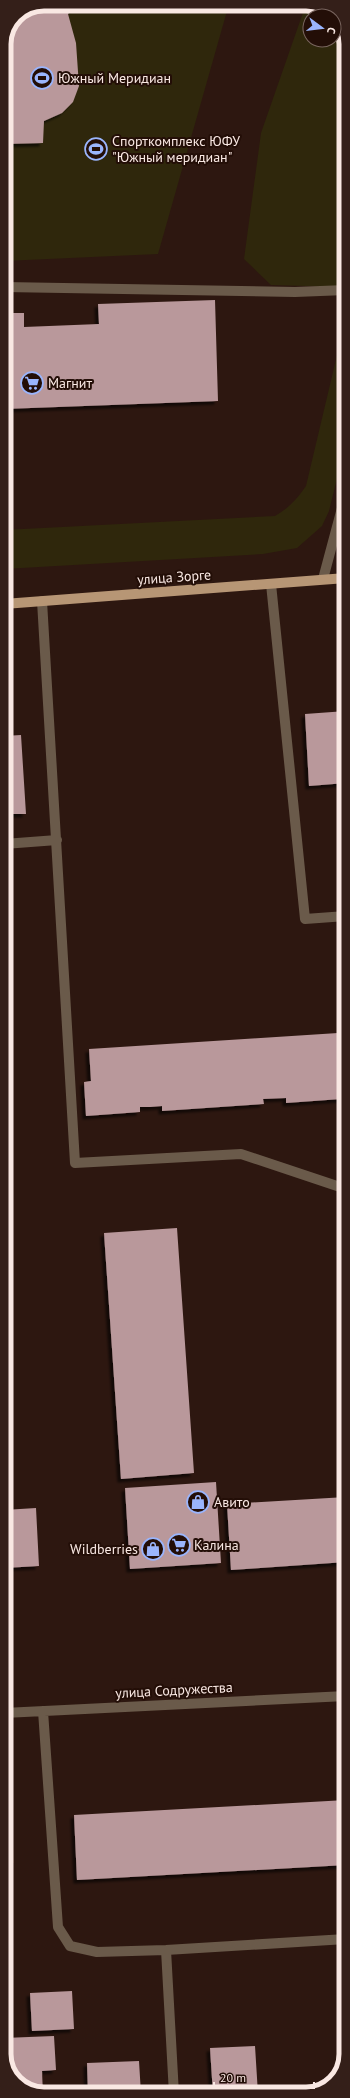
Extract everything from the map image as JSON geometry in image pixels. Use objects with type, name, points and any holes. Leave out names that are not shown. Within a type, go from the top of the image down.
[{"type":"main road","name":"улица Зорге","points":[[11,603],[339,579]]},
{"type":"street","points":[[11,286],[295,292],[339,290]]},
{"type":"street","points":[[323,580],[339,519]]},
{"type":"street","points":[[271,584],[305,919],[339,917]]},
{"type":"street","points":[[42,601],[75,1163],[241,1154],[339,1187]]},
{"type":"street","points":[[11,843],[57,840]]},
{"type":"street","name":"улица Содружества","points":[[11,1713],[339,1696]]},
{"type":"street","points":[[43,1711],[58,1927],[70,1946],[97,1952],[166,1950],[339,1939]]},
{"type":"street","points":[[166,1950],[174,2087]]},
{"type":"shaded area","name":"Спорткомплекс ЮФУ \"Южный меридиан\"","points":[[44,11],[227,11],[158,254],[11,261],[11,44],[13,31],[21,21],[31,13]]},
{"type":"shaded area","points":[[302,15],[302,48],[339,48],[339,287],[271,285],[244,259],[261,133]]},
{"type":"shaded area","points":[[339,347],[339,470],[329,511],[322,526],[297,548],[263,554],[11,569],[11,530],[275,516],[289,506],[306,486]]},
{"type":"shaded area","points":[[11,1816],[14,1863],[11,1863]]},
{"type":"building","name":"Южный Меридиан","points":[[44,11],[71,11],[68,14],[76,43],[79,86],[73,102],[62,113],[44,121],[43,143],[11,144],[11,44],[13,31],[21,21],[31,13]]},
{"type":"building","points":[[215,300],[218,401],[11,409],[11,313],[24,313],[24,327],[99,324],[98,304]]},
{"type":"building","points":[[339,712],[339,784],[309,786],[305,714]]},
{"type":"building","points":[[21,735],[26,814],[11,814],[11,736]]},
{"type":"building","points":[[338,1033],[339,1099],[286,1103],[286,1098],[263,1099],[264,1104],[162,1111],[162,1106],[140,1107],[140,1112],[86,1116],[84,1082],[91,1081],[89,1049]]},
{"type":"building","points":[[177,1228],[194,1473],[121,1479],[104,1233]]},
{"type":"building","points":[[216,1482],[221,1563],[130,1569],[125,1488]]},
{"type":"building","points":[[339,1497],[339,1562],[231,1570],[227,1504]]},
{"type":"building","points":[[36,1508],[39,1566],[11,1568],[11,1510]]},
{"type":"building","points":[[339,1800],[339,1865],[77,1880],[74,1815]]},
{"type":"building","points":[[72,1991],[74,2029],[32,2031],[30,1993]]},
{"type":"building","points":[[54,2036],[56,2070],[42,2071],[43,2087],[29,2084],[14,2069],[11,2058],[11,2038]]},
{"type":"building","points":[[255,2046],[258,2087],[213,2087],[210,2048]]},
{"type":"building","points":[[139,2061],[141,2087],[88,2087],[87,2063]]},
{"type":"place","name":"Южный Меридиан","points":[[42,78]]},
{"type":"place","name":"Спорткомплекс ЮФУ \"Южный меридиан\"","points":[[96,149]]},
{"type":"place","name":"Магнит","points":[[32,383]]},
{"type":"place","name":"Авито","points":[[198,1502]]},
{"type":"place","name":"Калина","points":[[179,1545]]},
{"type":"place","name":"Wildberries","points":[[153,1549]]}]
